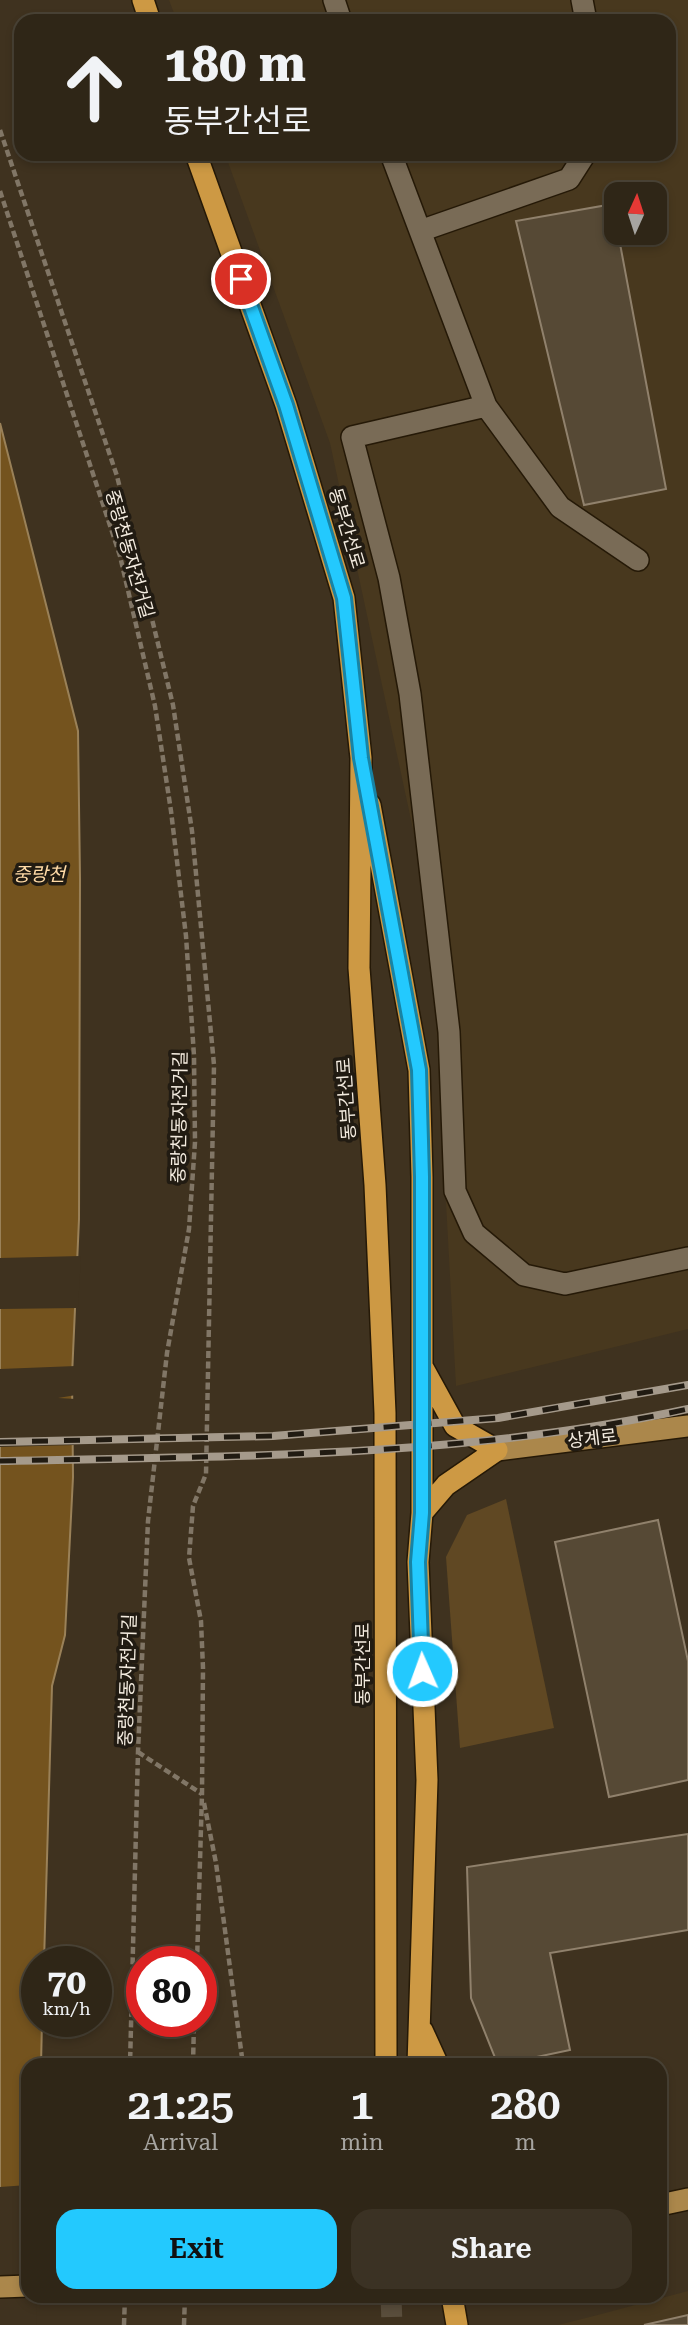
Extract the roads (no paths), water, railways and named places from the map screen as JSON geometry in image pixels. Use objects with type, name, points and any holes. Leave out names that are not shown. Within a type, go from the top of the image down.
[{"type":"highway","name":"동부간선로","points":[[199,161],[286,405],[344,598],[361,758],[359,968],[375,1185],[385,1413],[386,2058]]},
{"type":"highway","points":[[361,758],[419,1070],[422,1177],[422,1513],[418,1562],[427,1780],[418,2058]]},
{"type":"highway","points":[[421,1363],[455,1426],[497,1450],[446,1485],[422,1513]]},
{"type":"highway","points":[[420,2025],[435,2058]]},
{"type":"highway","points":[[453,2303],[457,2325]]},
{"type":"main road","name":"상계로","points":[[497,1450],[688,1426]]},
{"type":"main road","points":[[667,2204],[688,2199]]},
{"type":"main road","points":[[0,2287],[21,2286]]},
{"type":"lane","points":[[394,161],[486,407],[560,507],[638,560]]},
{"type":"lane","points":[[420,231],[569,179],[581,161]]},
{"type":"lane","points":[[486,407],[352,438],[389,578],[410,694],[449,1032],[455,1191],[474,1233],[524,1275],[565,1284],[688,1258]]},
{"type":"water","name":"중랑천","points":[[0,423],[78,731],[79,1219],[72,1376],[73,1477],[65,1635],[52,1686],[44,1946],[21,1946],[21,2037],[42,2037],[41,2058],[21,2058],[21,2303],[29,2303],[33,2325],[0,2325]]},
{"type":"tunnel","points":[[391,2303],[392,2325]]},
{"type":"railway","points":[[0,1442],[273,1436],[498,1418],[688,1385]]},
{"type":"railway","points":[[0,1461],[346,1452],[432,1446],[603,1425],[688,1409]]}]
